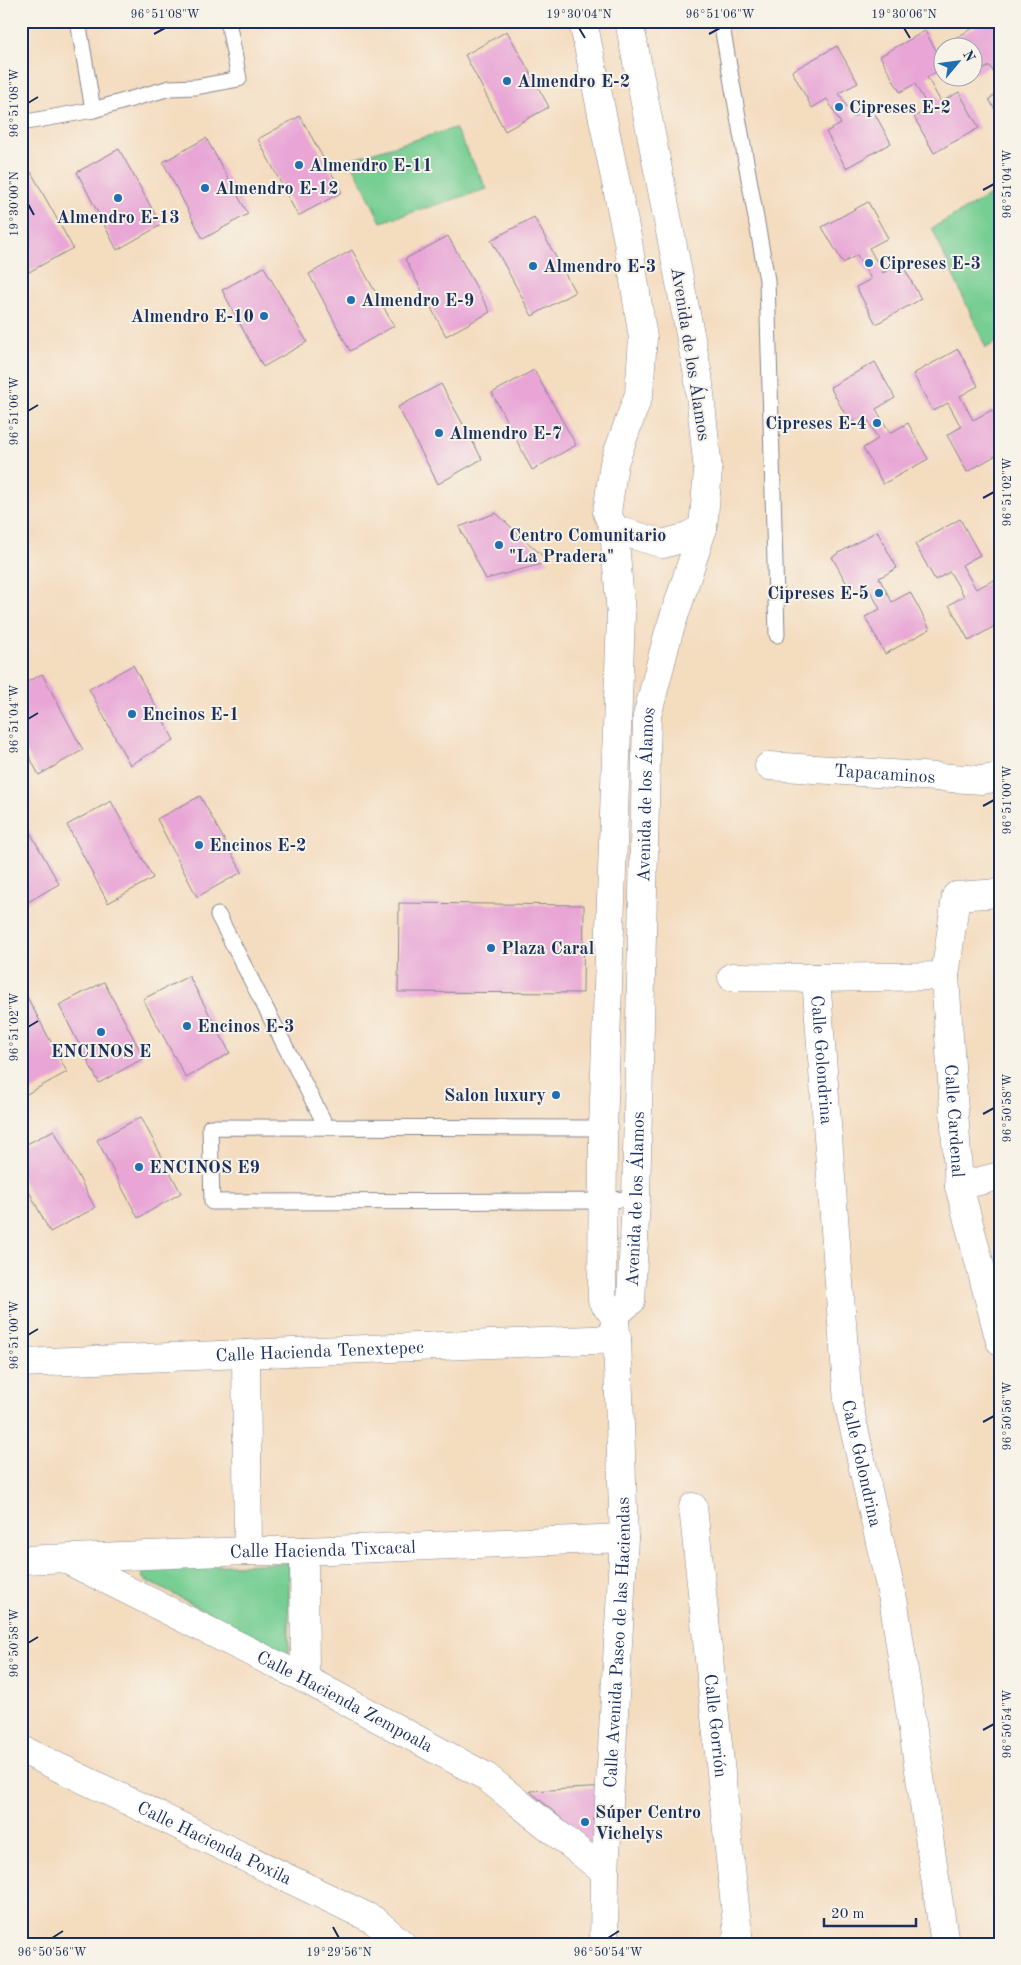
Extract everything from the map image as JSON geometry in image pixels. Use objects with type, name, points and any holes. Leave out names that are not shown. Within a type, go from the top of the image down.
[{"type":"street","name":"Avenida de los Álamos","points":[[583,21],[628,242],[643,338],[640,394],[614,462],[607,513],[614,529],[621,615],[603,1128],[602,1300],[616,1327]]},
{"type":"street","name":"Avenida de los Álamos","points":[[616,1327],[631,1301],[636,1198],[647,716],[668,635],[703,528],[708,471],[698,375],[629,21]]},
{"type":"street","points":[[614,529],[663,544],[684,538],[703,528]]},
{"type":"street","name":"Tapacaminos","points":[[769,766],[982,780],[1000,777]]},
{"type":"street","name":"Calle Cardenal","points":[[1000,893],[956,896],[945,976],[959,1186],[1000,1341]]},
{"type":"street","points":[[732,977],[945,976]]},
{"type":"street","name":"Calle Golondrina","points":[[816,978],[848,1402],[894,1604],[945,1944]]},
{"type":"street","points":[[959,1186],[1000,1176]]},
{"type":"street","name":"Calle Hacienda Tenextepec","points":[[21,1363],[246,1354],[616,1327]]},
{"type":"street","name":"Calle Avenida Paseo de las Haciendas","points":[[604,1944],[605,1872],[624,1538],[616,1327]]},
{"type":"street","points":[[246,1354],[248,1551]]},
{"type":"street","name":"Calle Gorrión","points":[[693,1507],[739,1944]]},
{"type":"street","name":"Calle Hacienda Tixcacal","points":[[21,1560],[65,1560],[248,1551],[304,1551],[624,1538]]},
{"type":"street","points":[[304,1551],[305,1679]]},
{"type":"street","name":"Calle Hacienda Zempoala","points":[[65,1560],[305,1679],[485,1776],[605,1872]]},
{"type":"street","name":"Calle Hacienda Poxila","points":[[21,1749],[374,1920],[402,1944]]},
{"type":"lane","points":[[78,21],[93,110]]},
{"type":"lane","points":[[21,123],[93,110],[170,88],[196,87],[239,79],[228,21]]},
{"type":"lane","points":[[721,21],[767,280],[777,635]]},
{"type":"lane","points":[[218,916],[326,1126]]},
{"type":"lane","points":[[603,1128],[210,1127],[212,1202],[602,1201],[636,1198]]},
{"type":"green space","points":[[455,128],[487,189],[381,222],[350,159]]},
{"type":"green space","points":[[994,193],[1000,204],[1000,340],[986,348],[932,228]]},
{"type":"green space","points":[[289,1563],[289,1655],[142,1578],[143,1568]]},
{"type":"building","points":[[986,21],[1000,21],[1000,84],[990,66],[984,69],[984,38],[955,38]]},
{"type":"building","name":"Almendro E-2","points":[[507,31],[549,107],[505,131],[465,55]]},
{"type":"building","points":[[925,31],[934,47],[934,73],[927,77],[941,102],[959,92],[979,128],[934,153],[914,117],[929,109],[915,84],[900,92],[880,56]]},
{"type":"building","name":"Cipreses E-2","points":[[837,46],[858,83],[839,93],[853,117],[871,107],[891,143],[846,168],[826,132],[841,124],[827,99],[812,108],[792,71]]},
{"type":"building","points":[[1000,92],[1000,119],[989,99]]},
{"type":"building","name":"Almendro E-11","points":[[300,116],[342,192],[298,216],[258,139]]},
{"type":"building","name":"Almendro E-12","points":[[206,138],[248,214],[203,239],[163,162]]},
{"type":"building","name":"Almendro E-13","points":[[119,149],[161,225],[117,250],[77,172]]},
{"type":"building","points":[[31,172],[73,248],[29,272],[21,257],[21,177]]},
{"type":"building","name":"Cipreses E-3","points":[[868,202],[888,238],[869,248],[883,273],[901,262],[921,299],[876,324],[856,287],[871,279],[857,255],[843,263],[822,227]]},
{"type":"building","name":"Almendro E-3","points":[[534,217],[575,292],[532,316],[491,240]]},
{"type":"building","points":[[448,236],[490,312],[446,336],[405,259]]},
{"type":"building","name":"Almendro E-9","points":[[352,250],[394,326],[350,351],[309,274]]},
{"type":"building","name":"Almendro E-10","points":[[264,267],[307,342],[263,367],[222,290]]},
{"type":"building","points":[[958,349],[978,386],[960,396],[973,420],[992,410],[1000,424],[1000,453],[967,472],[947,435],[961,427],[948,403],[933,411],[913,374]]},
{"type":"building","name":"Cipreses E-4","points":[[875,362],[895,398],[876,409],[890,433],[908,423],[928,459],[883,484],[863,448],[878,439],[865,415],[850,423],[830,387]]},
{"type":"building","points":[[534,370],[576,445],[532,470],[492,393]]},
{"type":"building","name":"Almendro E-7","points":[[441,384],[482,459],[438,484],[398,407]]},
{"type":"building","name":"Centro Comunitario \"La Pradera\"","points":[[496,513],[549,562],[486,579],[459,527]]},
{"type":"building","points":[[960,519],[980,555],[962,565],[976,589],[994,580],[1000,590],[1000,623],[969,641],[949,605],[964,596],[950,572],[935,580],[915,544]]},
{"type":"building","name":"Cipreses E-5","points":[[877,531],[897,568],[879,578],[892,602],[910,592],[930,629],[885,654],[865,617],[880,609],[867,585],[852,593],[832,557]]},
{"type":"building","name":"Encinos E-1","points":[[133,665],[174,740],[130,765],[89,689]]},
{"type":"building","points":[[42,674],[83,750],[39,775],[21,741],[21,685]]},
{"type":"building","name":"Encinos E-2","points":[[200,796],[242,872],[197,897],[157,819]]},
{"type":"building","points":[[111,801],[153,878],[108,903],[67,825]]},
{"type":"building","points":[[21,816],[59,884],[21,906]]},
{"type":"building","name":"Plaza Caral","points":[[399,903],[584,905],[583,993],[398,992]]},
{"type":"building","name":"Encinos E-3","points":[[189,976],[230,1053],[186,1078],[143,999]]},
{"type":"building","name":"ENCINOS E","points":[[104,982],[144,1058],[99,1083],[59,1005]]},
{"type":"building","name":"ENCINOS E","points":[[26,995],[67,1072],[23,1096],[21,997]]},
{"type":"building","name":"ENCINOS E9","points":[[141,1117],[181,1193],[138,1218],[97,1140]]},
{"type":"building","points":[[54,1130],[95,1208],[50,1232],[21,1176],[21,1147]]},
{"type":"building","name":"Súper Centro Vichelys","points":[[608,1787],[600,1853],[530,1791]]},
{"type":"place","name":"Almendro E-2","points":[[507,81]]},
{"type":"place","name":"Cipreses E-2","points":[[839,107]]},
{"type":"place","name":"Almendro E-11","points":[[299,165]]},
{"type":"place","name":"Almendro E-12","points":[[205,188]]},
{"type":"place","name":"Almendro E-13","points":[[118,198]]},
{"type":"place","name":"Cipreses E-3","points":[[869,263]]},
{"type":"place","name":"Almendro E-3","points":[[533,266]]},
{"type":"place","name":"Almendro E-9","points":[[351,300]]},
{"type":"place","name":"Almendro E-10","points":[[264,316]]},
{"type":"place","name":"Cipreses E-4","points":[[877,423]]},
{"type":"place","name":"Almendro E-7","points":[[439,433]]},
{"type":"place","name":"Centro Comunitario \"La Pradera\"","points":[[499,545]]},
{"type":"place","name":"Cipreses E-5","points":[[879,593]]},
{"type":"place","name":"Encinos E-1","points":[[132,714]]},
{"type":"place","name":"Encinos E-2","points":[[199,845]]},
{"type":"place","name":"Plaza Caral","points":[[491,948]]},
{"type":"place","name":"Encinos E-3","points":[[187,1026]]},
{"type":"place","name":"ENCINOS E","points":[[101,1032]]},
{"type":"place","name":"Salon luxury","points":[[556,1095]]},
{"type":"place","name":"ENCINOS E9","points":[[139,1167]]},
{"type":"place","name":"Súper Centro Vichelys","points":[[585,1822]]}]
